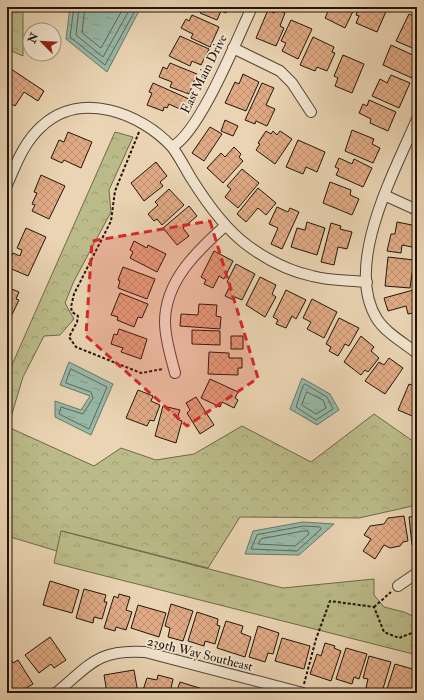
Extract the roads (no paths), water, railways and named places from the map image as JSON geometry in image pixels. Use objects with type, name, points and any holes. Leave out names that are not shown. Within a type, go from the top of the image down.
[{"type":"street","name":"East Main Drive","points":[[172,148],[181,143],[202,110],[252,7]]},
{"type":"street","points":[[233,48],[280,71],[292,83],[311,112]]},
{"type":"street","points":[[7,185],[22,150],[42,125],[56,116],[79,108],[99,107],[115,110],[151,128],[172,148],[225,226],[246,244],[266,258],[290,270],[313,277],[367,282]]},
{"type":"street","points":[[417,119],[374,220],[371,235],[367,282],[369,301],[378,321],[417,353]]},
{"type":"street","points":[[384,196],[417,210]]},
{"type":"street","points":[[174,370],[167,342],[165,322],[172,291],[190,261],[225,226]]},
{"type":"street","points":[[398,586],[417,573]]},
{"type":"street","name":"239th Way Southeast","points":[[56,693],[95,660],[110,653],[127,651],[145,652],[302,693]]},
{"type":"water","points":[[70,7],[141,7],[107,72],[66,39]]},
{"type":"water","points":[[69,362],[113,384],[91,435],[55,417],[55,401],[81,410],[90,396],[60,385]]},
{"type":"water","points":[[302,378],[330,394],[339,410],[317,425],[290,409]]},
{"type":"water","points":[[303,522],[334,524],[299,555],[245,554],[253,531]]}]
